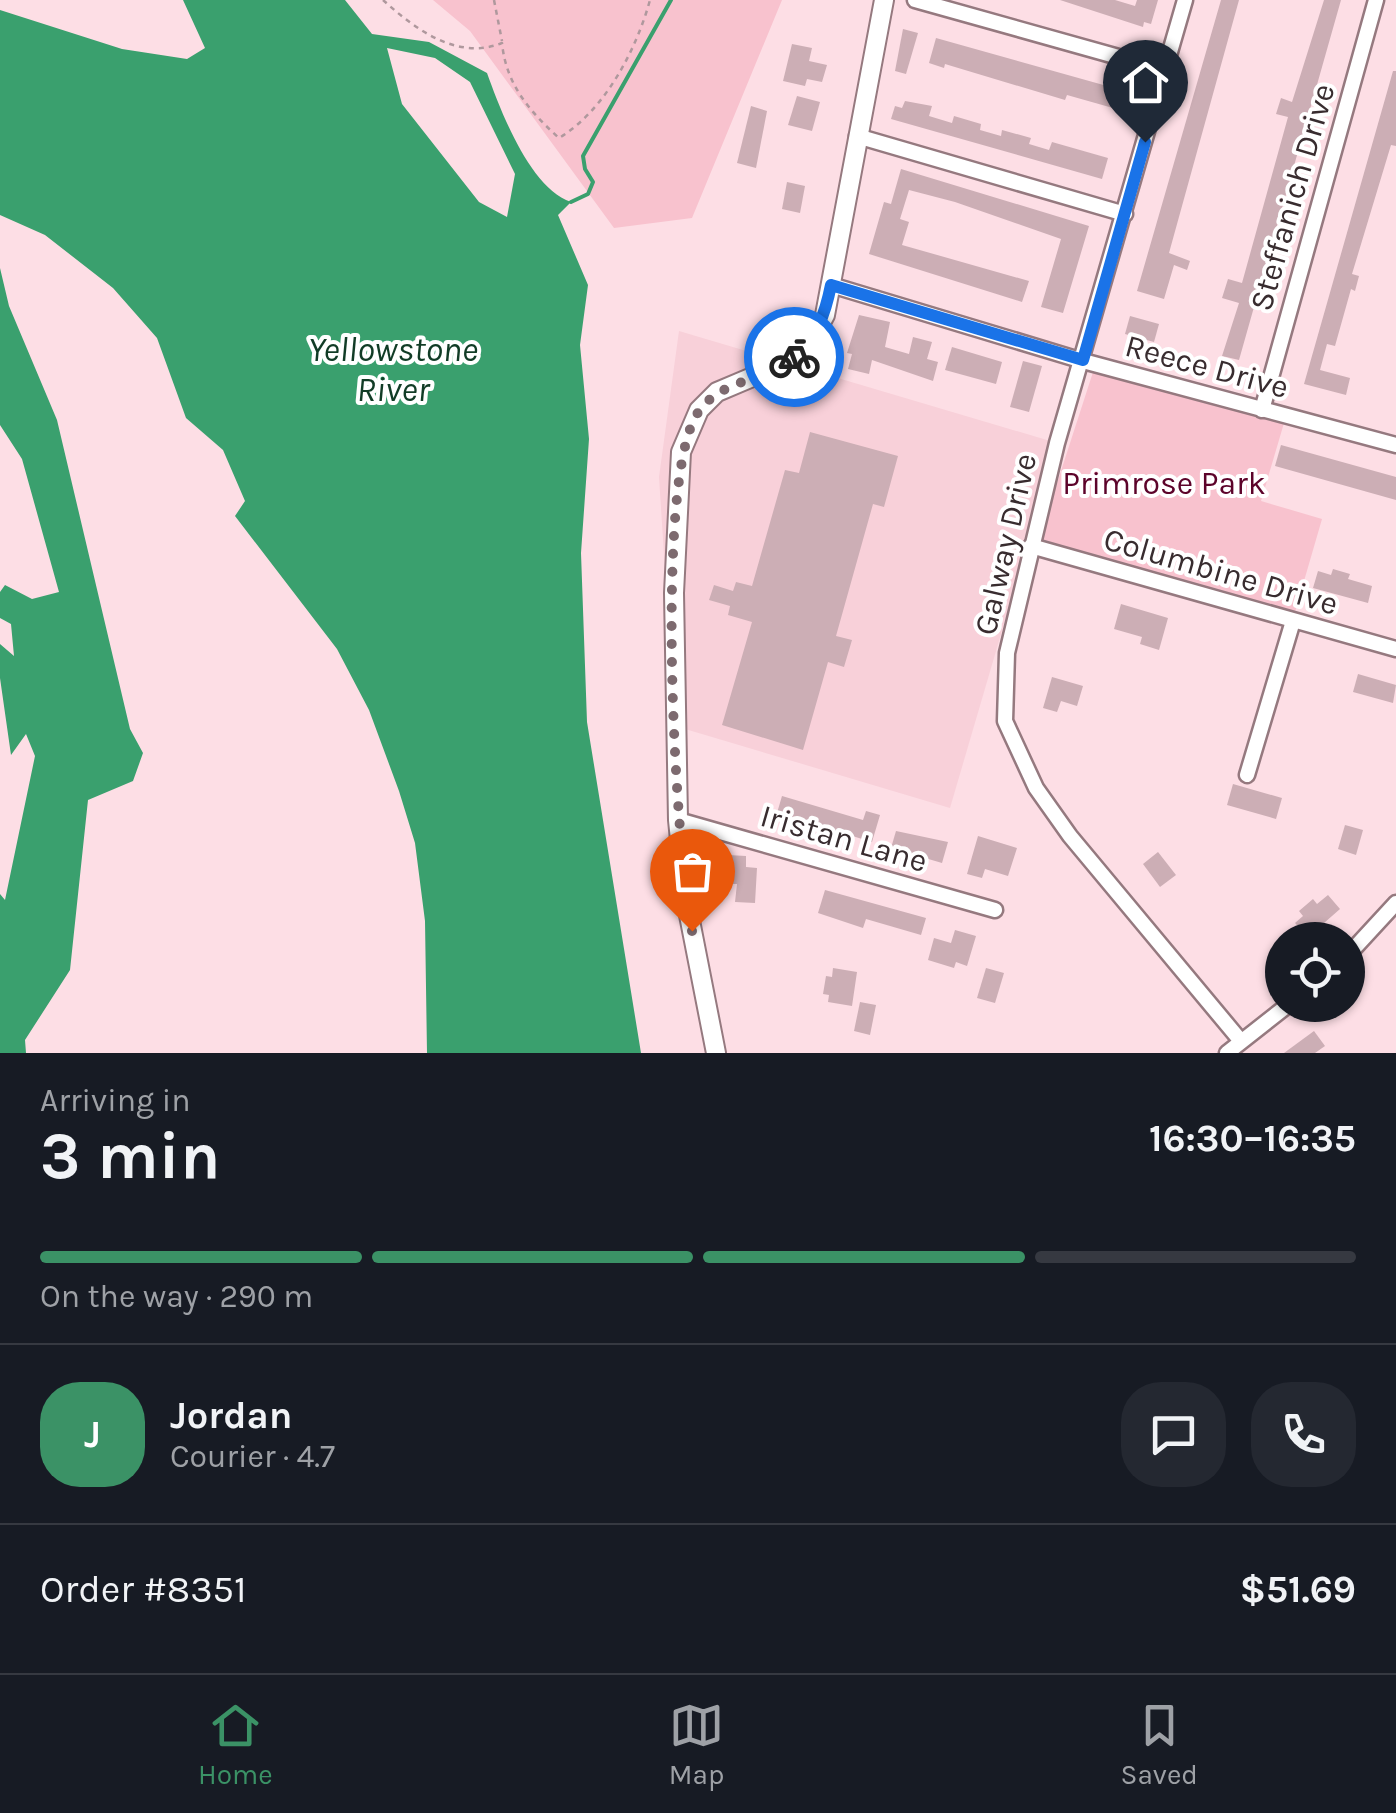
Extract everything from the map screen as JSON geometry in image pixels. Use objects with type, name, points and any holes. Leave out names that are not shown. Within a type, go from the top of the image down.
[{"type":"street","points":[[716,1053],[686,900],[678,820],[674,593],[681,452],[699,410],[717,392],[788,362],[811,342],[825,315],[884,0]]},
{"type":"street","points":[[915,0],[1165,70]]},
{"type":"street","name":"Galway Drive","points":[[1185,0],[1057,443],[1003,684],[1005,721],[1036,788],[1070,836],[1240,1040]]},
{"type":"street","name":"Steffanich Drive","points":[[1262,410],[1376,0]]},
{"type":"street","points":[[857,136],[1125,214]]},
{"type":"street","name":"Reece Drive","points":[[831,285],[1083,360],[1396,445]]},
{"type":"street","name":"Columbine Drive","points":[[1032,546],[1396,649]]},
{"type":"street","points":[[1247,775],[1293,621]]},
{"type":"street","name":"Iristan Lane","points":[[678,820],[995,910]]},
{"type":"street","points":[[1365,937],[1396,903]]},
{"type":"street","points":[[1227,1053],[1265,1022]]},
{"type":"path","points":[[383,0],[426,36],[486,49],[502,43]]},
{"type":"path","points":[[494,0],[505,69],[522,100],[559,138],[584,123],[612,82],[643,26],[650,0]]},
{"type":"shaded area","points":[[679,331],[1057,443],[950,808],[675,726],[659,477]]},
{"type":"green space","points":[[433,0],[782,0],[692,218],[614,228],[470,31]]},
{"type":"green space","name":"Primrose Park","points":[[1094,369],[1284,423],[1261,501],[1322,519],[1295,612],[1038,542]]},
{"type":"water","name":"Yellowstone River","points":[[183,0],[345,0],[372,34],[429,42],[487,73],[530,165],[556,194],[571,202],[558,215],[588,285],[580,345],[589,439],[581,553],[587,722],[641,1053],[427,1053],[425,921],[415,843],[369,710],[337,649],[235,516],[245,501],[223,450],[186,418],[157,338],[113,288],[45,235],[0,215],[0,10],[122,49],[187,59],[205,48]],"holes":[[[387,48],[435,58],[470,82],[515,174],[507,217],[479,202],[402,104]]]},
{"type":"water","points":[[0,268],[9,306],[57,420],[130,729],[143,753],[133,781],[88,800],[70,970],[25,1040],[26,1053],[0,1053],[0,894],[5,900],[35,756],[26,734],[11,755],[0,678],[0,644],[14,656],[11,624],[0,618],[0,592],[5,585],[32,599],[59,592],[22,459],[0,425]]},
{"type":"building","points":[[1060,0],[1115,0],[1135,6],[1137,0],[1158,0],[1151,24],[1144,22],[1143,27]]},
{"type":"building","points":[[1221,0],[1239,0],[1169,253],[1190,261],[1187,270],[1174,265],[1164,299],[1137,291]]},
{"type":"building","points":[[1324,0],[1341,0],[1239,360],[1222,356],[1239,303],[1222,298],[1228,279],[1242,283],[1288,117],[1276,114],[1281,98],[1292,102]]},
{"type":"building","points":[[903,29],[918,33],[906,74],[895,71]]},
{"type":"building","points":[[936,38],[1132,93],[1127,112],[1067,95],[1065,100],[945,64],[944,68],[929,63]]},
{"type":"building","points":[[792,44],[812,48],[809,61],[827,65],[822,82],[807,79],[805,86],[783,81]]},
{"type":"building","points":[[1393,71],[1396,146],[1391,145],[1352,274],[1359,276],[1355,291],[1351,289],[1335,346],[1327,344],[1320,370],[1350,378],[1346,395],[1304,384]]},
{"type":"building","points":[[797,96],[820,102],[812,131],[788,125]]},
{"type":"building","points":[[905,101],[932,106],[929,116],[952,123],[954,116],[981,124],[980,130],[1001,136],[1002,130],[1031,138],[1029,144],[1049,150],[1052,142],[1108,158],[1102,179],[891,119],[895,106],[902,108]]},
{"type":"building","points":[[751,106],[767,111],[756,168],[737,163]]},
{"type":"building","points":[[901,169],[1089,226],[1063,313],[1041,307],[1061,239],[955,202],[909,190],[900,219],[909,222],[902,245],[1029,281],[1022,302],[869,254],[884,202],[891,204]]},
{"type":"building","points":[[787,182],[805,186],[800,213],[782,209]]},
{"type":"building","points":[[859,315],[890,322],[885,347],[909,354],[913,337],[932,342],[927,359],[938,362],[933,381],[872,360],[869,374],[848,369],[852,354],[847,353]]},
{"type":"building","points":[[1130,316],[1159,324],[1154,342],[1125,334]]},
{"type":"building","points":[[952,347],[1002,362],[996,384],[945,370]]},
{"type":"building","points":[[1023,361],[1042,366],[1029,412],[1010,407]]},
{"type":"building","points":[[810,432],[898,456],[884,507],[873,504],[836,636],[852,640],[844,667],[828,662],[803,750],[722,725],[752,622],[728,615],[730,606],[709,600],[714,585],[733,591],[736,582],[752,586],[785,470],[799,473]]},
{"type":"building","points":[[1281,445],[1396,477],[1396,500],[1275,466]]},
{"type":"building","points":[[1333,569],[1350,574],[1348,579],[1372,586],[1368,603],[1313,588],[1318,571],[1331,575]]},
{"type":"building","points":[[1121,604],[1168,618],[1159,650],[1140,644],[1142,637],[1114,629]]},
{"type":"building","points":[[1358,674],[1396,685],[1393,703],[1353,692]]},
{"type":"building","points":[[1052,677],[1083,686],[1077,706],[1061,701],[1057,712],[1043,708]]},
{"type":"building","points":[[1233,784],[1282,798],[1276,819],[1227,805]]},
{"type":"building","points":[[782,796],[863,820],[866,811],[880,815],[872,842],[777,813]]},
{"type":"building","points":[[1345,825],[1363,830],[1356,855],[1338,849]]},
{"type":"building","points":[[896,831],[948,842],[942,863],[891,848]]},
{"type":"building","points":[[978,836],[1017,848],[1008,876],[985,869],[982,878],[967,874]]},
{"type":"building","points":[[1158,852],[1176,875],[1160,887],[1143,864]]},
{"type":"building","points":[[728,855],[746,856],[746,867],[757,868],[755,903],[735,902],[737,884],[726,884]]},
{"type":"building","points":[[825,890],[926,918],[921,935],[866,919],[863,928],[818,913]]},
{"type":"building","points":[[1328,895],[1340,909],[1325,922],[1296,922],[1303,916],[1299,911],[1313,899],[1317,904]]},
{"type":"building","points":[[955,930],[976,936],[967,966],[956,962],[954,968],[928,960],[934,938],[951,943]]},
{"type":"building","points":[[833,968],[857,972],[852,1006],[828,1002],[829,995],[823,994],[826,976],[832,977]]},
{"type":"building","points":[[986,968],[1004,973],[995,1003],[977,998]]},
{"type":"building","points":[[860,1002],[876,1005],[870,1035],[854,1031]]},
{"type":"building","points":[[1314,1031],[1325,1046],[1315,1053],[1284,1053]]},
{"type":"waterway","points":[[571,202],[588,194],[593,182],[583,156],[671,0]]},
{"type":"way so far","points":[[692,931],[678,820],[675,726],[674,593],[681,452],[699,410],[717,392],[794,357]]},
{"type":"route","points":[[794,357],[811,342],[825,315],[831,285],[1083,360],[1145,142]]}]
